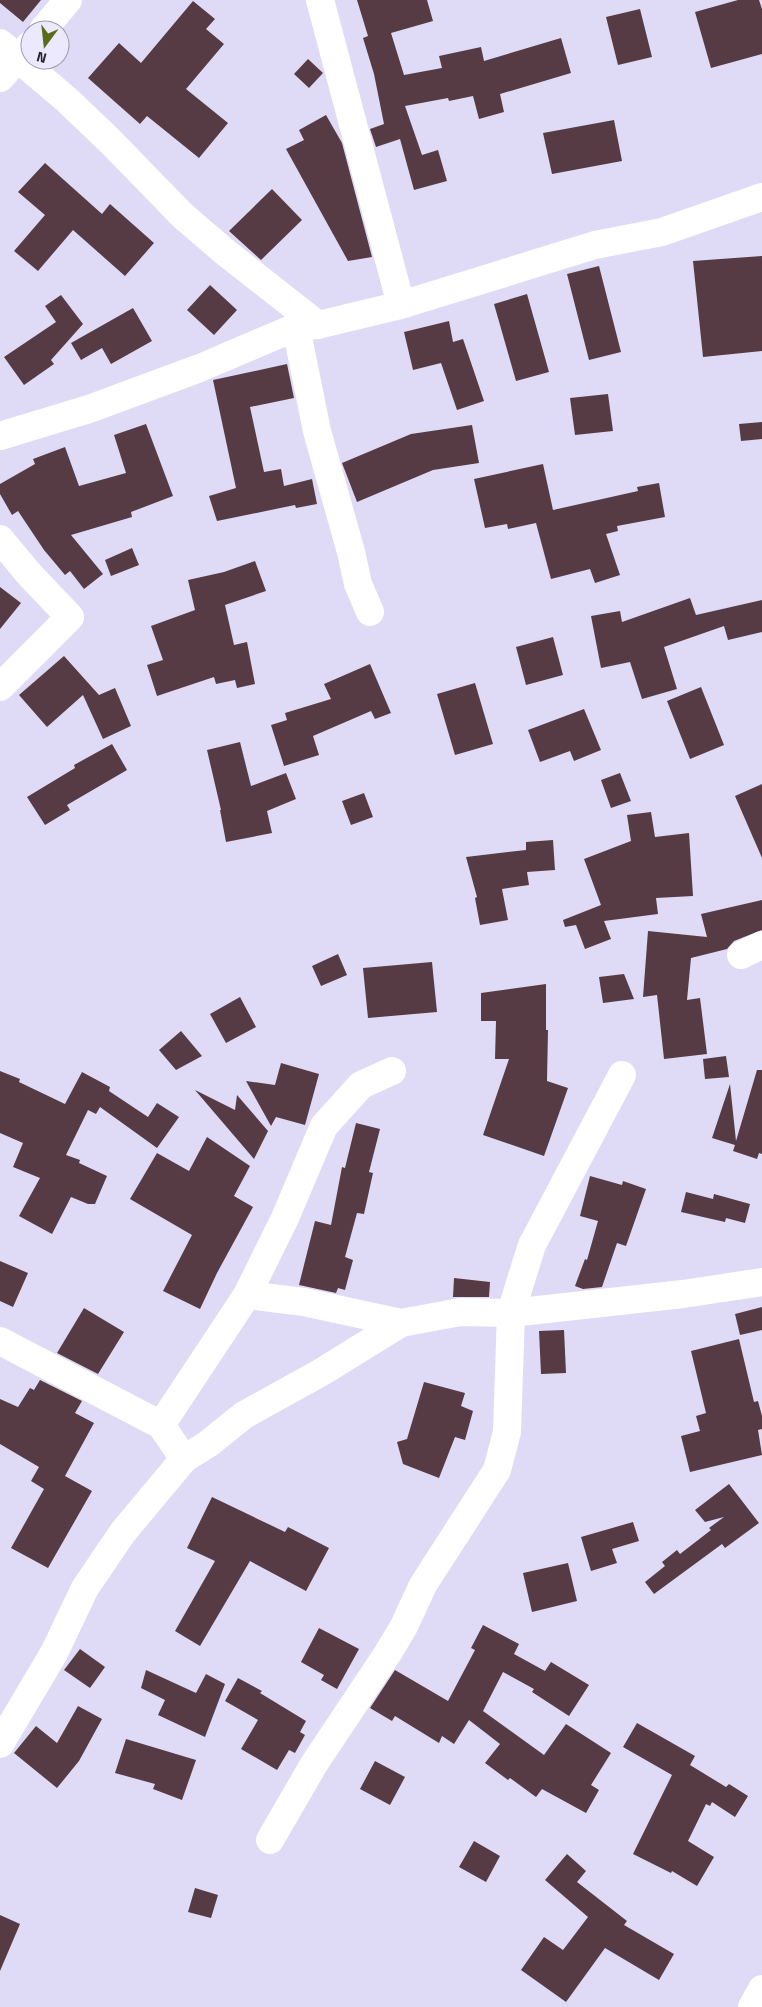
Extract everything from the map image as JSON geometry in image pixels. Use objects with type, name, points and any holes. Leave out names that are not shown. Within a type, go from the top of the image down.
[{"type":"street","points":[[51,20],[68,0]]},
{"type":"street","points":[[320,0],[401,304]]},
{"type":"street","points":[[0,78],[16,49],[183,216],[307,326],[317,431],[351,552],[358,584],[370,612]]},
{"type":"street","points":[[0,436],[89,409],[307,326],[401,304],[595,245],[662,232],[762,197]]},
{"type":"street","points":[[0,539],[29,574],[70,617],[0,686]]},
{"type":"street","points":[[161,1425],[248,1295],[285,1218],[324,1126],[362,1085],[392,1070]]},
{"type":"street","points":[[270,1840],[314,1764],[388,1653],[404,1626],[423,1585],[497,1470],[507,1432],[511,1313],[532,1245],[622,1075]]},
{"type":"street","points":[[0,1744],[54,1653],[85,1588],[123,1532],[184,1459],[208,1444],[244,1415],[320,1374],[401,1323],[460,1312],[511,1313],[682,1294],[762,1282]]},
{"type":"street","points":[[248,1295],[304,1302],[401,1323]]},
{"type":"street","points":[[0,1341],[161,1425],[184,1459]]},
{"type":"street","points":[[752,2007],[762,1989]]},
{"type":"building","points":[[0,0],[41,0],[25,20],[21,20],[0,3]]},
{"type":"building","points":[[357,0],[427,0],[433,21],[391,33],[404,75],[442,68],[439,56],[481,47],[484,61],[561,38],[571,73],[500,94],[504,112],[479,119],[473,96],[449,101],[448,98],[405,106],[422,155],[438,150],[447,181],[414,190],[400,139],[376,147],[370,129],[384,124],[374,74],[363,38],[368,36]]},
{"type":"building","points":[[738,0],[759,0],[762,9],[762,54],[711,68],[695,12]]},
{"type":"building","points":[[193,1],[215,19],[206,29],[224,44],[186,89],[228,123],[199,158],[147,116],[140,124],[88,78],[119,43],[141,63]]},
{"type":"building","points":[[640,9],[652,57],[618,65],[606,17]]},
{"type":"building","points":[[308,59],[323,73],[309,88],[294,74]]},
{"type":"building","points":[[326,115],[342,143],[372,257],[348,261],[286,149],[304,140],[299,130]]},
{"type":"building","points":[[614,120],[622,161],[552,174],[543,133]]},
{"type":"building","points":[[45,163],[102,214],[110,204],[154,243],[125,276],[73,230],[38,271],[14,251],[45,215],[18,192]]},
{"type":"building","points":[[272,189],[302,220],[261,260],[229,231]]},
{"type":"building","points":[[762,256],[762,351],[703,357],[693,261]]},
{"type":"building","points":[[599,266],[621,352],[589,360],[567,274]]},
{"type":"building","points":[[210,285],[237,310],[214,335],[187,310]]},
{"type":"building","points":[[527,294],[549,372],[516,381],[494,304]]},
{"type":"building","points":[[61,295],[83,324],[51,360],[54,364],[24,385],[4,357],[56,322],[45,306]]},
{"type":"building","points":[[133,308],[152,341],[111,364],[102,348],[81,360],[71,343]]},
{"type":"building","points":[[449,321],[453,342],[463,339],[484,401],[457,410],[441,363],[413,370],[404,332]]},
{"type":"building","points":[[287,364],[294,398],[250,407],[264,472],[281,469],[284,486],[312,479],[317,504],[296,508],[295,505],[217,521],[209,496],[236,488],[213,380]]},
{"type":"building","points":[[608,394],[613,431],[575,435],[570,398]]},
{"type":"building","points":[[762,422],[762,439],[741,441],[739,424]]},
{"type":"building","points":[[146,424],[173,496],[131,512],[132,517],[71,535],[103,574],[84,589],[70,571],[65,575],[44,550],[18,511],[12,515],[0,494],[0,484],[35,464],[33,459],[65,447],[79,486],[126,473],[114,435]]},
{"type":"building","points":[[472,425],[479,463],[433,470],[357,502],[342,463],[411,434]]},
{"type":"building","points":[[543,464],[553,510],[638,491],[637,487],[659,483],[665,517],[617,526],[618,531],[606,534],[620,575],[595,583],[590,569],[551,579],[536,523],[508,529],[507,524],[485,528],[474,479]]},
{"type":"building","points":[[132,548],[139,565],[111,576],[105,560]]},
{"type":"building","points":[[255,561],[266,591],[225,605],[234,645],[247,642],[255,684],[237,688],[235,680],[216,684],[214,677],[157,696],[147,665],[163,660],[151,626],[195,610],[188,580],[224,572]]},
{"type":"building","points":[[0,587],[21,603],[0,629]]},
{"type":"building","points":[[690,598],[696,615],[762,600],[762,632],[728,640],[724,626],[664,647],[677,689],[642,699],[630,662],[601,668],[591,616],[620,611],[622,622]]},
{"type":"building","points":[[553,637],[563,675],[526,685],[516,647]]},
{"type":"building","points":[[64,656],[99,695],[115,688],[131,726],[103,739],[83,695],[47,727],[19,695]]},
{"type":"building","points":[[370,664],[391,713],[375,719],[371,711],[313,736],[319,755],[284,766],[271,725],[287,720],[285,713],[331,699],[324,684]]},
{"type":"building","points":[[475,683],[493,744],[455,755],[437,694]]},
{"type":"building","points":[[701,687],[724,745],[690,759],[667,701]]},
{"type":"building","points":[[584,709],[601,750],[574,761],[570,751],[540,762],[528,730]]},
{"type":"building","points":[[240,742],[251,786],[286,773],[296,799],[267,811],[272,833],[226,842],[221,810],[207,750]]},
{"type":"building","points":[[112,744],[127,770],[67,805],[70,810],[45,825],[27,797],[75,768],[74,765]]},
{"type":"building","points":[[620,773],[631,801],[611,808],[601,780]]},
{"type":"building","points":[[762,784],[762,858],[735,796]]},
{"type":"building","points":[[364,793],[373,817],[351,825],[342,801]]},
{"type":"building","points":[[651,812],[655,837],[689,833],[693,896],[656,898],[658,914],[604,921],[611,939],[585,949],[576,925],[565,927],[563,920],[601,905],[584,859],[631,841],[627,815]]},
{"type":"building","points":[[553,840],[555,870],[527,872],[529,885],[502,889],[508,920],[480,925],[475,898],[477,897],[466,857],[526,850],[526,842]]},
{"type":"building","points":[[762,900],[762,930],[734,941],[727,949],[691,958],[687,1000],[700,998],[707,1054],[664,1059],[657,995],[643,997],[648,931],[707,937],[701,914]]},
{"type":"building","points":[[338,954],[347,975],[321,986],[312,966]]},
{"type":"building","points":[[432,962],[437,1012],[368,1018],[363,968]]},
{"type":"building","points":[[624,974],[634,999],[603,1003],[599,977]]},
{"type":"building","points":[[546,984],[546,1030],[548,1030],[547,1081],[568,1088],[544,1156],[483,1135],[509,1059],[495,1059],[496,1021],[481,1021],[481,993]]},
{"type":"building","points":[[240,997],[256,1027],[226,1043],[210,1014]]},
{"type":"building","points":[[181,1031],[202,1056],[176,1070],[159,1050]]},
{"type":"building","points":[[726,1056],[729,1077],[705,1079],[703,1059]]},
{"type":"building","points":[[281,1063],[319,1074],[305,1125],[276,1117],[271,1126],[246,1081],[275,1085]]},
{"type":"building","points":[[757,1070],[762,1070],[762,1154],[759,1153],[757,1159],[733,1151],[735,1145],[712,1138],[730,1084],[736,1141]]},
{"type":"building","points":[[0,1071],[20,1079],[19,1082],[65,1104],[82,1072],[110,1087],[109,1091],[148,1117],[157,1103],[179,1117],[157,1148],[100,1107],[96,1114],[88,1110],[66,1155],[80,1160],[79,1163],[107,1176],[95,1204],[88,1204],[71,1197],[52,1234],[19,1216],[40,1178],[13,1167],[23,1143],[0,1133]]},
{"type":"building","points":[[195,1090],[235,1110],[237,1095],[268,1131],[254,1159]]},
{"type":"building","points":[[356,1123],[380,1129],[369,1172],[373,1173],[364,1214],[357,1213],[345,1257],[353,1260],[345,1290],[338,1288],[336,1293],[299,1285],[315,1221],[331,1225],[342,1167],[345,1168]]},
{"type":"building","points":[[207,1137],[250,1166],[234,1196],[253,1207],[217,1273],[200,1309],[163,1291],[192,1235],[130,1199],[157,1153],[189,1171]]},
{"type":"building","points":[[590,1176],[622,1185],[623,1181],[646,1189],[626,1246],[617,1243],[602,1287],[583,1289],[575,1286],[585,1259],[587,1260],[598,1221],[580,1216]]},
{"type":"building","points":[[686,1192],[713,1199],[714,1194],[750,1204],[745,1223],[726,1218],[725,1222],[681,1212]]},
{"type":"building","points":[[0,1261],[28,1273],[13,1307],[0,1301]]},
{"type":"building","points":[[454,1278],[490,1282],[489,1297],[453,1297]]},
{"type":"building","points":[[762,1307],[762,1330],[740,1335],[735,1314]]},
{"type":"building","points":[[84,1308],[124,1332],[98,1374],[57,1353]]},
{"type":"building","points":[[564,1330],[566,1373],[541,1374],[539,1331]]},
{"type":"building","points":[[739,1339],[754,1402],[758,1401],[762,1416],[762,1429],[758,1430],[762,1455],[690,1472],[681,1436],[700,1431],[696,1416],[706,1413],[691,1351]]},
{"type":"building","points":[[40,1380],[82,1401],[75,1413],[94,1423],[65,1476],[92,1491],[48,1568],[11,1548],[44,1489],[31,1481],[39,1467],[0,1444],[0,1399],[18,1407],[30,1388],[34,1390]]},
{"type":"building","points":[[424,1382],[465,1393],[461,1406],[473,1411],[465,1440],[455,1437],[439,1478],[403,1464],[397,1442],[407,1439]]},
{"type":"building","points":[[729,1484],[759,1523],[725,1548],[722,1544],[654,1594],[645,1582],[665,1566],[662,1562],[677,1550],[680,1554],[711,1530],[709,1528],[724,1517],[705,1522],[695,1510]]},
{"type":"building","points":[[212,1497],[285,1532],[288,1527],[329,1548],[306,1591],[250,1561],[200,1646],[175,1631],[215,1561],[187,1548]]},
{"type":"building","points":[[633,1522],[639,1541],[612,1549],[617,1563],[591,1571],[581,1537]]},
{"type":"building","points":[[568,1563],[577,1601],[532,1612],[523,1573]]},
{"type":"building","points":[[483,1625],[519,1644],[514,1654],[545,1671],[551,1662],[589,1685],[569,1716],[532,1692],[534,1689],[503,1672],[483,1711],[544,1755],[566,1724],[611,1753],[591,1785],[599,1790],[586,1813],[542,1789],[536,1797],[485,1763],[500,1744],[469,1720],[454,1744],[442,1736],[439,1743],[395,1716],[392,1721],[370,1708],[395,1670],[448,1701],[475,1650],[471,1648]]},
{"type":"building","points":[[319,1628],[359,1649],[337,1689],[321,1680],[324,1675],[301,1662]]},
{"type":"building","points":[[80,1649],[105,1667],[90,1688],[64,1670]]},
{"type":"building","points":[[146,1670],[196,1693],[206,1674],[225,1684],[205,1737],[158,1715],[165,1700],[141,1688]]},
{"type":"building","points":[[238,1678],[262,1691],[260,1693],[306,1721],[300,1732],[305,1735],[295,1753],[289,1750],[277,1770],[241,1749],[258,1720],[225,1701]]},
{"type":"building","points":[[78,1706],[102,1719],[79,1761],[57,1788],[14,1753],[36,1726],[57,1743]]},
{"type":"building","points":[[637,1723],[695,1756],[690,1765],[726,1787],[729,1784],[748,1796],[735,1817],[712,1802],[710,1806],[706,1804],[688,1841],[714,1857],[697,1886],[672,1871],[671,1873],[633,1854],[672,1775],[623,1747]]},
{"type":"building","points":[[126,1739],[196,1760],[182,1800],[153,1789],[155,1784],[115,1773]]},
{"type":"building","points":[[375,1761],[405,1777],[390,1805],[360,1789]]},
{"type":"building","points":[[474,1841],[500,1856],[486,1882],[459,1867]]},
{"type":"building","points":[[567,1854],[586,1871],[577,1882],[627,1921],[624,1925],[674,1954],[659,1980],[605,1948],[566,2002],[521,1970],[544,1937],[563,1950],[588,1917],[545,1880]]},
{"type":"building","points":[[195,1888],[218,1895],[211,1918],[188,1912]]},
{"type":"building","points":[[0,1915],[20,1924],[0,1971]]}]
